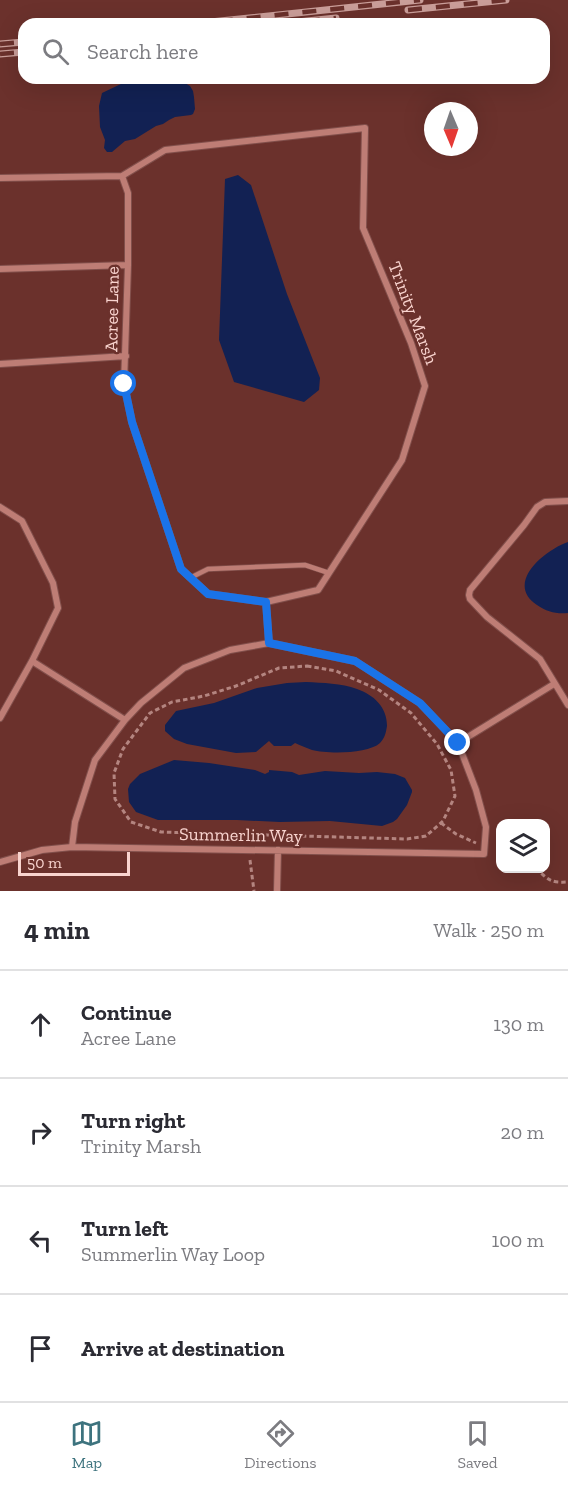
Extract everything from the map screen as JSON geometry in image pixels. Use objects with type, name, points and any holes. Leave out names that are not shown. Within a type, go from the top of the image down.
[{"type":"street","name":"Trinity Marsh","points":[[122,176],[165,150],[364,128],[363,228],[411,343],[425,386],[402,460],[318,590],[266,602]]},
{"type":"street","points":[[0,178],[122,176]]},
{"type":"street","name":"Acree Lane","points":[[122,176],[128,193],[124,384],[132,422],[181,569],[208,594],[266,602]]},
{"type":"street","points":[[0,269],[128,265]]},
{"type":"street","points":[[0,364],[126,356]]},
{"type":"street","points":[[568,501],[545,502],[537,507],[470,590],[469,595],[470,599],[487,616],[540,659],[568,705]]},
{"type":"street","points":[[0,507],[22,521],[55,590],[58,608],[0,718]]},
{"type":"street","points":[[266,602],[269,643]]},
{"type":"street","points":[[72,847],[75,822],[95,760],[141,703],[184,668],[230,650],[269,643],[355,661],[420,703],[458,743],[476,790],[486,827],[484,851]]},
{"type":"street","points":[[32,661],[125,720]]},
{"type":"street","points":[[458,743],[554,684]]},
{"type":"street","name":"Summerlin Way","points":[[0,862],[42,849],[72,847],[484,851]]},
{"type":"street","points":[[277,891],[278,850]]},
{"type":"lane","points":[[190,578],[208,569],[305,565],[329,573]]},
{"type":"path","points":[[307,666],[336,671],[379,690],[411,713],[424,728],[437,744],[451,770],[455,796],[441,823],[426,836],[407,839],[161,832],[131,822],[115,799],[114,773],[123,749],[150,713],[172,702],[204,696],[236,686],[279,668],[307,666]]},
{"type":"path","points":[[441,823],[484,851]]},
{"type":"path","points":[[247,834],[254,891]]},
{"type":"path","points":[[541,873],[548,880],[568,882]]},
{"type":"water","points":[[121,84],[187,84],[193,91],[195,109],[191,115],[175,117],[135,139],[125,141],[112,152],[107,152],[104,148],[105,140],[100,127],[99,106],[102,93]]},
{"type":"water","points":[[238,175],[251,185],[287,294],[320,378],[319,390],[304,402],[234,382],[219,340],[225,179]]},
{"type":"water","points":[[568,542],[568,613],[552,612],[537,605],[528,596],[525,587],[526,578],[539,560]]},
{"type":"water","points":[[306,682],[351,687],[374,698],[385,713],[387,726],[382,741],[367,749],[328,752],[312,750],[295,743],[291,746],[274,746],[269,741],[256,752],[236,753],[187,744],[174,739],[165,731],[165,725],[176,711],[214,703],[257,688]]},
{"type":"water","points":[[174,760],[255,770],[265,774],[269,770],[292,772],[299,775],[325,771],[395,774],[405,778],[412,792],[407,805],[397,819],[382,826],[330,821],[158,820],[136,812],[129,802],[130,784],[140,774]]},
{"type":"railway","points":[[248,18],[420,0]]},
{"type":"railway","points":[[408,10],[506,0]]},
{"type":"railway","points":[[0,44],[18,42]]},
{"type":"railway","points":[[0,54],[18,52]]},
{"type":"route","points":[[124,384],[132,422],[181,569],[208,594],[266,602],[269,643],[355,661],[420,703],[458,743]]}]
